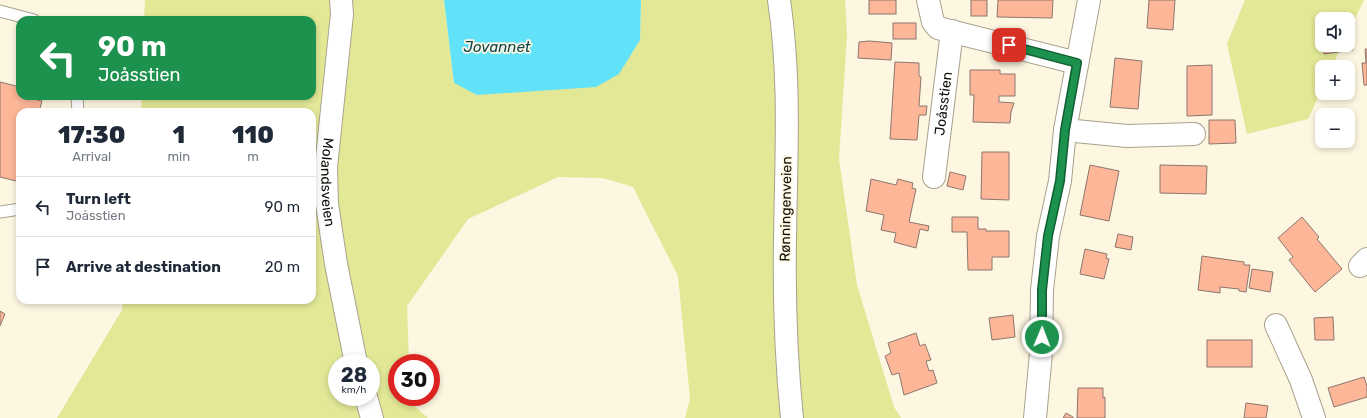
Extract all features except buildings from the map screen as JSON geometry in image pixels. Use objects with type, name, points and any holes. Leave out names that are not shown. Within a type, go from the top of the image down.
[{"type":"street","name":"Molandsveien","points":[[341,0],[342,14],[326,167],[327,204],[336,264],[354,354]]},
{"type":"street","name":"Rønningenveien","points":[[778,0],[784,35],[788,126],[785,240],[785,335],[792,418]]},
{"type":"street","points":[[928,0],[933,22],[938,28],[1077,63]]},
{"type":"street","points":[[1035,418],[1041,353],[1042,290],[1048,236],[1060,181],[1065,130],[1089,0]]},
{"type":"street","name":"Joåsstien","points":[[934,177],[952,31]]},
{"type":"street","points":[[1065,130],[1127,136],[1194,134]]},
{"type":"street","points":[[1276,326],[1301,380],[1314,418]]},
{"type":"street","points":[[369,406],[372,418]]},
{"type":"lane","points":[[0,11],[19,16]]},
{"type":"lane","points":[[0,212],[16,210]]},
{"type":"green space","points":[[145,0],[444,0],[454,83],[640,40],[641,0],[845,0],[847,36],[839,159],[857,285],[894,407],[901,418],[685,418],[690,399],[678,276],[633,187],[603,178],[558,177],[468,219],[407,306],[409,354],[388,354],[388,406],[414,406],[428,418],[57,418],[122,310],[123,304],[316,304],[316,108],[141,108],[142,100],[316,100],[316,16],[144,16]]},
{"type":"green space","points":[[1245,0],[1364,0],[1355,19],[1355,12],[1315,12],[1315,52],[1339,52],[1335,60],[1315,60],[1315,100],[1317,100],[1308,119],[1247,134],[1227,44]]},
{"type":"water","name":"Jovannet","points":[[444,0],[641,0],[640,40],[619,74],[596,87],[477,95],[454,83]]},
{"type":"route","points":[[1009,45],[1077,63],[1065,130],[1060,181],[1048,236],[1042,290],[1042,337]]}]
